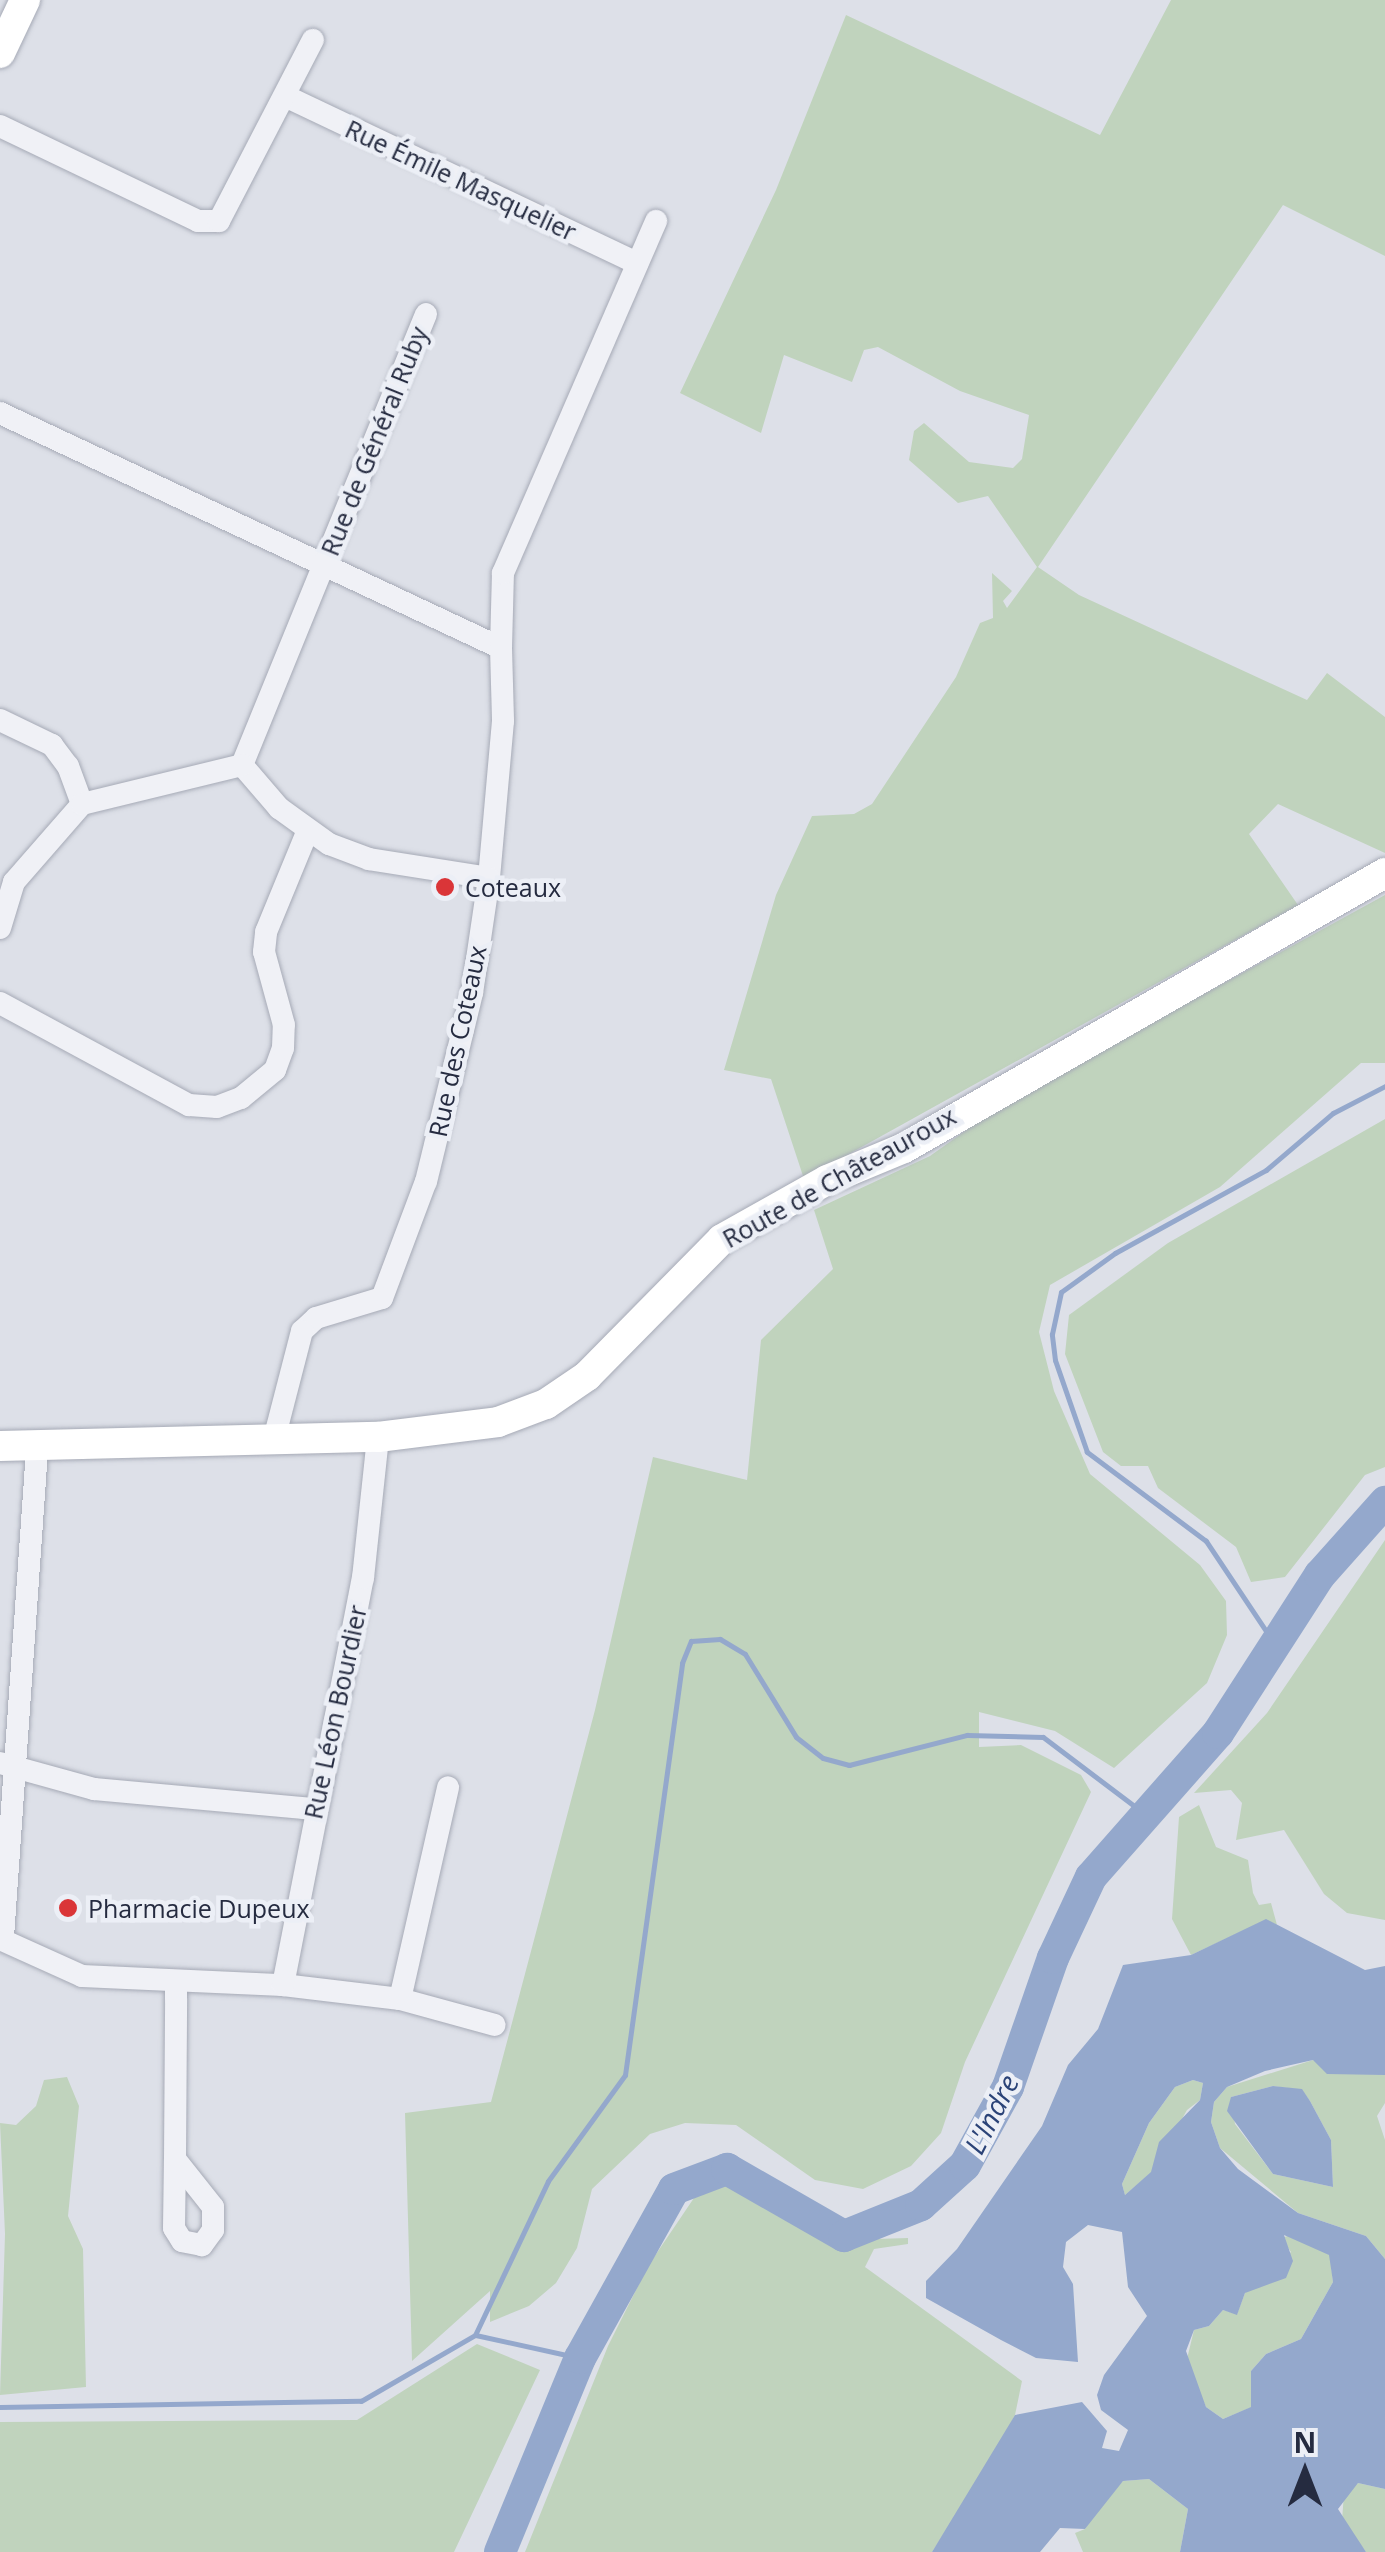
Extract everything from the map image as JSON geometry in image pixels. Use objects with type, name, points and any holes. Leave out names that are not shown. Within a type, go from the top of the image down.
[{"type":"street","points":[[0,52],[25,0]]},
{"type":"street","points":[[0,126],[208,223],[229,212],[313,40]]},
{"type":"street","name":"Rue Émile Masquelier","points":[[286,96],[637,263]]},
{"type":"street","name":"Rue des Coteaux","points":[[274,1439],[302,1331],[316,1318],[382,1298],[426,1181],[467,1012],[488,878],[503,721],[502,573],[656,221]]},
{"type":"street","name":"Rue de Général Ruby","points":[[242,765],[426,314]]},
{"type":"street","points":[[0,414],[322,568],[501,648]]},
{"type":"street","points":[[0,720],[52,745],[68,766],[82,804]]},
{"type":"street","points":[[0,928],[14,882],[82,804],[242,765],[308,830],[370,859],[488,878]]},
{"type":"street","points":[[0,1004],[189,1105],[217,1106],[241,1098],[275,1070],[282,1048],[284,1025],[264,952],[266,932],[308,830]]},
{"type":"street","name":"Route de Châteauroux","points":[[0,1446],[378,1437],[498,1422],[546,1404],[587,1376],[722,1239],[827,1180],[904,1148],[1385,873]]},
{"type":"street","name":"Rue Léon Bourdier","points":[[282,1986],[366,1560],[378,1437]]},
{"type":"street","points":[[37,1445],[8,1766],[1,1938],[82,1976],[282,1986],[400,1999],[495,2025]]},
{"type":"street","points":[[8,1766],[108,1791],[315,1809]]},
{"type":"street","points":[[400,1999],[448,1787]]},
{"type":"street","points":[[175,2159],[176,1982]]},
{"type":"green space","points":[[1171,0],[1385,0],[1385,256],[1283,205],[1038,567],[1079,595],[1307,700],[1327,673],[1385,717],[1385,853],[1278,804],[1249,834],[1298,905],[804,1179],[771,1079],[724,1070],[776,895],[812,816],[854,814],[872,804],[956,677],[980,623],[993,618],[992,573],[1012,591],[1003,601],[1007,608],[1037,567],[988,496],[958,503],[909,460],[914,431],[924,423],[969,462],[1013,468],[1022,459],[1029,415],[960,391],[878,347],[864,350],[852,382],[784,355],[761,433],[680,393],[776,190],[846,15],[1100,135]]},
{"type":"green space","points":[[1385,895],[1385,1063],[1361,1063],[1220,1187],[1050,1285],[1039,1332],[1054,1391],[1090,1474],[1200,1565],[1226,1601],[1227,1635],[1207,1683],[1114,1768],[1055,1731],[979,1712],[979,1747],[1021,1745],[1081,1775],[1091,1792],[965,2062],[941,2133],[911,2166],[863,2189],[815,2180],[736,2125],[685,2123],[650,2134],[592,2189],[577,2248],[556,2283],[529,2306],[490,2322],[490,2291],[412,2361],[405,2113],[491,2102],[595,1710],[653,1457],[747,1480],[761,1340],[833,1269],[814,1210],[930,1156],[1003,1104]]},
{"type":"green space","points":[[1385,1119],[1385,1467],[1365,1475],[1285,1577],[1251,1582],[1236,1547],[1158,1488],[1148,1466],[1121,1466],[1103,1452],[1065,1354],[1069,1315],[1168,1243]]},
{"type":"green space","points":[[1385,1540],[1385,1920],[1347,1913],[1324,1894],[1284,1830],[1236,1840],[1242,1803],[1231,1790],[1194,1793],[1267,1713]]},
{"type":"green space","points":[[1199,1805],[1216,1847],[1248,1860],[1253,1893],[1259,1905],[1271,1903],[1277,1925],[1266,1920],[1191,1955],[1172,1919],[1179,1817]]},
{"type":"green space","points":[[1313,2060],[1385,2075],[1385,2103],[1377,2116],[1385,2140],[1385,2259],[1366,2236],[1298,2213],[1220,2148],[1211,2122],[1214,2102],[1227,2087]],"holes":[[[1273,2086],[1302,2090],[1331,2140],[1333,2187],[1273,2174],[1235,2124],[1231,2097]]]},
{"type":"green space","points":[[67,2077],[79,2106],[68,2216],[83,2249],[86,2387],[0,2395],[5,2234],[0,2123],[16,2125],[36,2106],[44,2080]]},
{"type":"green space","points":[[1193,2080],[1203,2083],[1200,2100],[1187,2110],[1152,2172],[1125,2195],[1122,2184],[1149,2123],[1175,2087]]},
{"type":"green space","points":[[722,2182],[748,2186],[808,2231],[843,2240],[908,2238],[908,2244],[874,2249],[865,2267],[1022,2381],[1015,2415],[989,2465],[932,2552],[525,2552],[608,2346],[648,2266],[698,2192]]},
{"type":"green space","points":[[1291,2235],[1330,2255],[1333,2282],[1301,2339],[1266,2354],[1251,2371],[1252,2407],[1223,2419],[1206,2407],[1186,2363],[1194,2330],[1209,2326],[1223,2310],[1237,2314],[1245,2293],[1291,2252],[1281,2238]]},
{"type":"green space","points":[[477,2344],[540,2370],[454,2552],[0,2552],[0,2422],[357,2420]]},
{"type":"green space","points":[[1149,2479],[1188,2509],[1180,2552],[1083,2552],[1075,2533],[1085,2529],[1105,2497],[1123,2481]]},
{"type":"green space","points":[[1358,2483],[1385,2489],[1385,2552],[1366,2552],[1342,2521],[1344,2493]]},
{"type":"water","points":[[1266,1919],[1365,1970],[1385,1966],[1385,2075],[1327,2074],[1313,2060],[1265,2071],[1227,2087],[1214,2102],[1211,2122],[1220,2148],[1238,2169],[1298,2213],[1366,2236],[1385,2259],[1385,2489],[1358,2483],[1338,2509],[1366,2552],[1180,2552],[1188,2509],[1149,2479],[1123,2481],[1085,2529],[1060,2528],[1040,2552],[932,2552],[1015,2415],[1082,2402],[1107,2431],[1102,2448],[1119,2451],[1128,2430],[1101,2410],[1097,2395],[1104,2375],[1147,2316],[1128,2287],[1122,2232],[1088,2225],[1066,2242],[1063,2267],[1073,2284],[1078,2362],[1036,2358],[1001,2340],[926,2298],[926,2281],[957,2249],[1042,2126],[1068,2065],[1098,2029],[1123,1965],[1191,1955]],"holes":[[[1193,2080],[1203,2083],[1200,2100],[1159,2142],[1151,2172],[1125,2195],[1122,2184],[1149,2123],[1175,2087]],[[1284,2235],[1329,2255],[1333,2282],[1301,2339],[1266,2354],[1251,2371],[1251,2407],[1223,2419],[1206,2407],[1186,2351],[1194,2330],[1209,2326],[1223,2310],[1237,2315],[1245,2293],[1286,2278],[1293,2261]]]},
{"type":"water","points":[[1273,2086],[1302,2089],[1310,2101],[1331,2140],[1333,2187],[1273,2174],[1227,2111],[1231,2097]]},
{"type":"waterway","points":[[1274,1643],[1206,1541],[1087,1452],[1055,1360],[1052,1334],[1061,1292],[1115,1253],[1266,1170],[1333,1113],[1385,1086]]},
{"type":"waterway","name":"L'Indre","points":[[500,2552],[580,2358],[674,2189],[727,2169],[844,2236],[921,2205],[965,2165],[1008,2087],[1053,1958],[1091,1877],[1218,1733],[1320,1575],[1385,1502]]},
{"type":"waterway","points":[[580,2358],[475,2335],[548,2181],[625,2075],[682,1663],[691,1641],[720,1639],[745,1654],[796,1737],[823,1758],[849,1765],[967,1735],[1043,1737],[1146,1815]]},
{"type":"waterway","points":[[0,2407],[361,2401],[475,2335]]},
{"type":"place","name":"Coteaux","points":[[445,887]]},
{"type":"place","name":"Pharmacie Dupeux","points":[[68,1908]]}]
